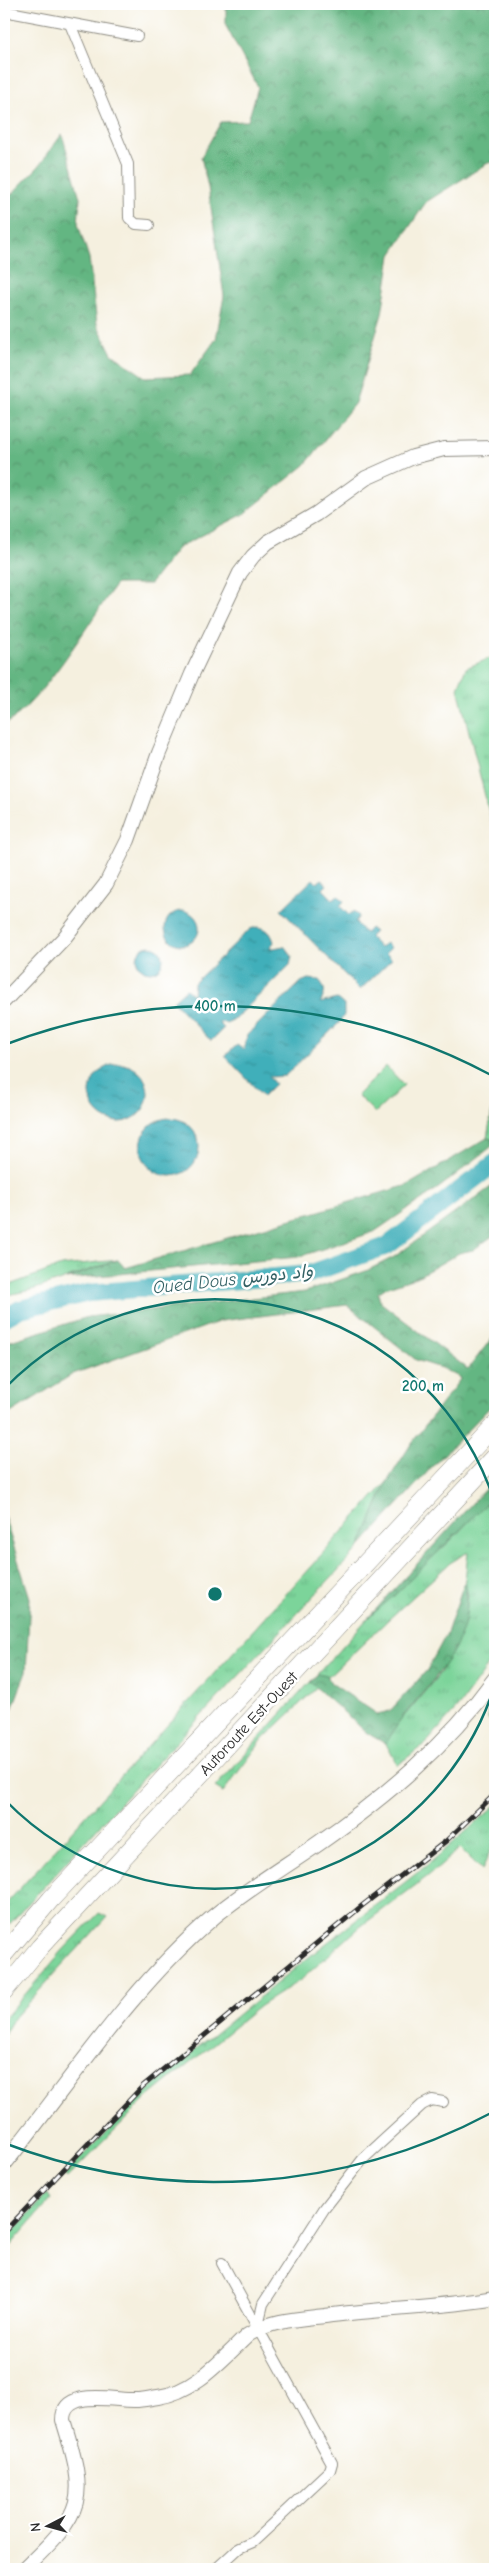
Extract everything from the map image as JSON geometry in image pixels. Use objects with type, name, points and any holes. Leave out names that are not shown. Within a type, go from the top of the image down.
[{"type":"highway","name":"Autoroute Est-Ouest","points":[[4,1954],[51,1898],[495,1425]]},
{"type":"highway","name":"Autoroute Est-Ouest","points":[[4,1991],[54,1932],[495,1457]]},
{"type":"main road","points":[[4,2164],[117,2018],[171,1955],[213,1917],[321,1841],[421,1763],[452,1734],[495,1679]]},
{"type":"street","points":[[4,11],[137,36]]},
{"type":"street","points":[[70,24],[128,164],[130,189],[127,209],[129,218],[136,224],[149,225]]},
{"type":"street","points":[[4,1001],[64,938],[106,884],[128,840],[159,753],[192,674],[240,573],[253,556],[268,542],[316,514],[366,478],[413,457],[444,449],[495,448]]},
{"type":"street","points":[[257,2329],[263,2304],[324,2209],[363,2159],[422,2105],[432,2100],[443,2102]]},
{"type":"street","points":[[216,2569],[239,2548],[254,2542],[330,2470],[332,2463],[222,2263]]},
{"type":"street","points":[[24,2569],[58,2536],[76,2504],[79,2481],[63,2420],[65,2408],[80,2400],[104,2396],[134,2400],[178,2392],[190,2386],[257,2329],[307,2318],[495,2298]]},
{"type":"green space","points":[[223,4],[495,4],[495,162],[488,163],[426,202],[391,255],[382,314],[355,403],[305,465],[244,514],[179,547],[150,584],[116,584],[49,681],[18,714],[4,725],[4,202],[39,166],[62,134],[80,198],[78,224],[89,258],[97,324],[112,354],[145,377],[190,375],[216,339],[224,296],[208,187],[201,157],[221,122],[248,121],[258,87],[226,26],[226,5]]},
{"type":"green space","points":[[495,656],[495,836],[458,688],[466,668]]},
{"type":"green space","points":[[386,1066],[404,1085],[375,1113],[357,1095]]},
{"type":"green space","points":[[495,1094],[495,1140],[487,1138]]},
{"type":"green space","points":[[487,1138],[495,1140],[495,1144],[440,1187],[374,1232],[298,1257],[66,1279],[118,1260],[125,1268],[408,1185]]},
{"type":"green space","points":[[495,1184],[494,1235],[473,1250],[459,1253],[417,1277],[385,1288],[378,1293],[380,1302],[468,1369],[495,1334],[495,1402],[431,1468],[360,1547],[387,1482],[411,1444],[461,1378],[441,1368],[416,1360],[347,1305],[221,1321],[73,1374],[9,1414],[4,1450],[4,1343],[88,1317],[305,1292],[366,1271],[394,1257]]},
{"type":"green space","points":[[118,1260],[35,1289],[4,1296],[4,1287],[61,1266]]},
{"type":"green space","points":[[495,1478],[495,1494],[486,1504],[396,1594],[368,1618]]},
{"type":"green space","points":[[387,1482],[360,1547],[154,1766],[4,1930],[4,1906]]},
{"type":"green space","points":[[495,1494],[495,1656],[459,1706],[427,1742],[398,1765],[386,1744],[395,1727],[441,1672],[468,1597],[465,1580],[468,1552],[450,1563],[263,1739],[223,1792],[215,1787],[368,1618],[451,1540]]},
{"type":"green space","points":[[4,1516],[30,1598],[26,1672],[4,1731]]},
{"type":"green space","points":[[465,1580],[467,1606],[463,1629],[454,1650],[399,1723],[386,1744],[367,1733],[310,1682],[318,1674],[327,1676],[331,1683],[377,1714],[390,1711],[427,1670],[447,1633]]},
{"type":"green space","points":[[495,1700],[495,1721],[492,1722],[488,1719],[488,1710]]},
{"type":"green space","points":[[495,1806],[495,1840],[482,1870],[460,1848],[428,1876],[360,1927],[302,1979],[260,2006],[148,2097],[67,2178],[64,2175],[123,2114],[170,2070],[315,1952],[431,1862]]},
{"type":"green space","points":[[99,1913],[107,1917],[14,2018],[4,2034],[4,2019],[63,1950]]},
{"type":"green space","points":[[47,2193],[51,2199],[4,2253],[4,2242]]},
{"type":"water","points":[[313,879],[317,883],[322,879],[327,885],[323,889],[333,899],[338,895],[344,901],[340,906],[349,915],[354,911],[359,916],[355,922],[365,933],[370,928],[375,932],[370,937],[380,948],[386,943],[391,948],[386,953],[392,959],[360,990],[281,910]]},
{"type":"water","points":[[182,911],[194,916],[199,928],[194,940],[182,945],[170,940],[165,928],[170,916]]},
{"type":"water","points":[[257,927],[268,931],[271,936],[274,942],[269,949],[284,946],[292,956],[290,965],[235,1019],[226,1023],[218,1022],[224,1028],[211,1041],[173,1001],[186,989],[193,995],[194,983],[250,929]]},
{"type":"water","points":[[150,946],[159,950],[163,959],[159,968],[150,972],[141,968],[137,959],[141,950]]},
{"type":"water","points":[[308,979],[319,980],[323,986],[324,993],[320,1003],[337,999],[344,1005],[344,1015],[339,1023],[285,1076],[269,1077],[275,1084],[263,1096],[225,1056],[237,1045],[244,1050],[247,1035],[301,982]]},
{"type":"water","points":[[113,1064],[125,1064],[140,1072],[148,1087],[148,1099],[140,1114],[125,1122],[113,1122],[98,1114],[90,1099],[90,1087],[98,1072]]},
{"type":"water","points":[[170,1118],[181,1120],[194,1131],[199,1147],[197,1158],[186,1171],[170,1176],[159,1174],[146,1163],[141,1147],[143,1136],[154,1123]]},
{"type":"waterway","name":"Oued Dous واد دورس","points":[[4,1318],[20,1309],[89,1293],[309,1274],[387,1246],[495,1163]]},
{"type":"railway","points":[[4,2232],[143,2086],[363,1905],[446,1841],[495,1794]]}]
